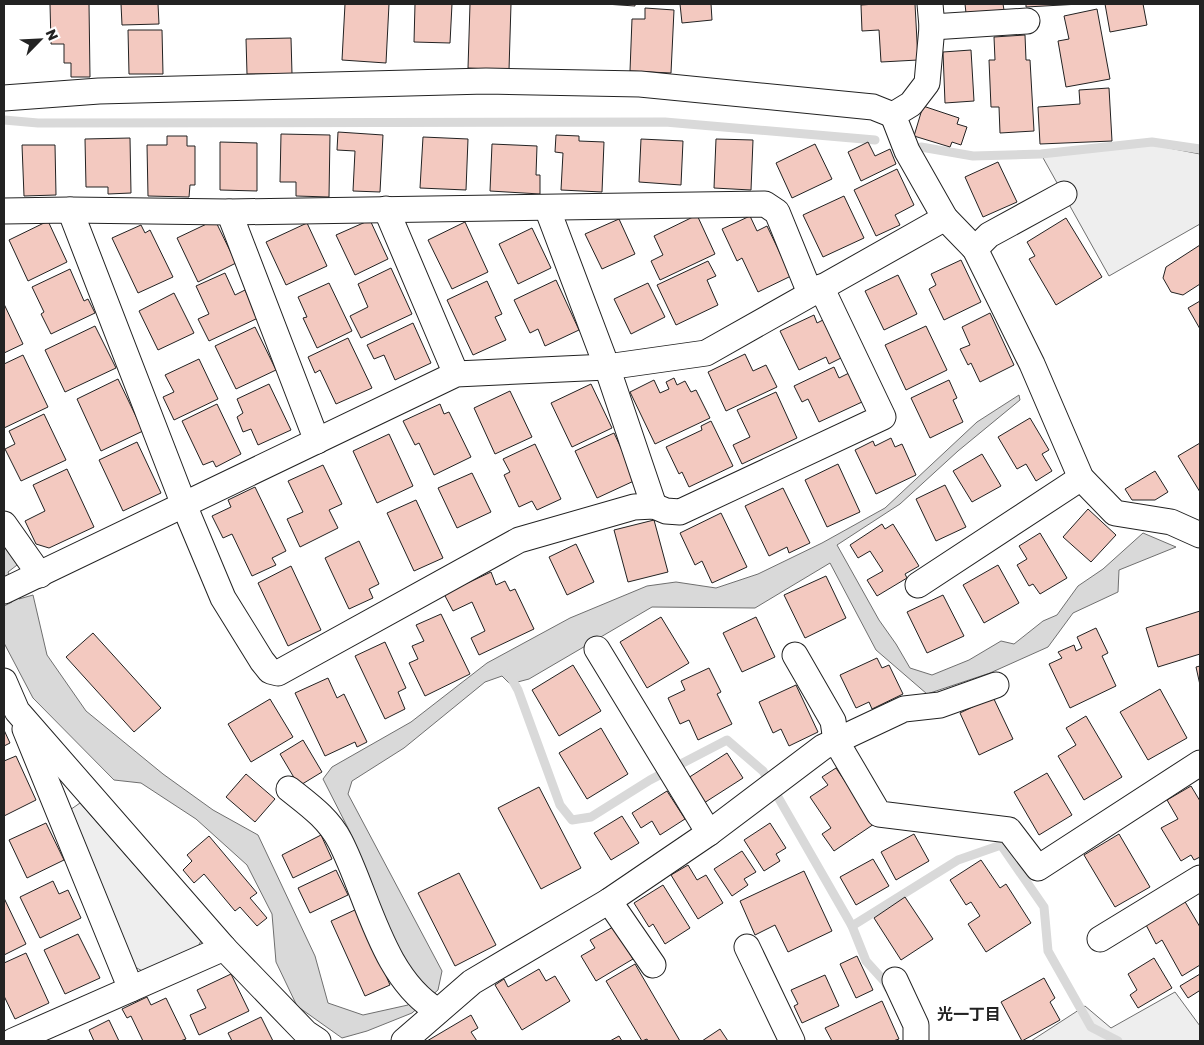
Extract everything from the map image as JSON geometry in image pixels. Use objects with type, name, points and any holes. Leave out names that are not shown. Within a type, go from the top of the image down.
[{"type":"street","points":[[893,115],[910,104],[927,83],[931,15],[1027,21]]},
{"type":"street","points":[[4,98],[99,91],[486,81],[640,84],[873,108],[893,115],[907,151],[945,218],[976,249],[1032,364],[1081,478],[1115,514],[1171,522],[1200,535]]},
{"type":"street","points":[[976,249],[989,235],[1064,194]]},
{"type":"street","points":[[4,211],[70,210],[229,212],[765,204],[777,212],[883,417],[680,512],[666,511],[654,506],[634,507],[519,540],[278,673],[270,671],[223,598],[184,505],[70,210]]},
{"type":"street","points":[[547,208],[607,367],[654,506]]},
{"type":"street","points":[[386,209],[456,374]]},
{"type":"street","points":[[229,212],[317,441]]},
{"type":"street","points":[[4,524],[20,583],[456,374],[607,367],[706,353],[945,218]]},
{"type":"street","points":[[918,585],[1081,478]]},
{"type":"street","points":[[597,649],[708,833]]},
{"type":"street","points":[[796,655],[832,720],[836,741],[879,814],[1009,830],[1038,868],[1200,763]]},
{"type":"street","points":[[4,680],[131,989]]},
{"type":"street","points":[[404,1041],[433,1009],[472,982],[610,901],[708,833],[824,747],[904,709],[940,705],[996,685]]},
{"type":"street","points":[[17,711],[224,948],[306,1033],[318,1041]]},
{"type":"street","points":[[289,790],[320,813],[339,840],[384,946],[410,989],[433,1009]]},
{"type":"street","points":[[1100,939],[1200,878]]},
{"type":"street","points":[[610,901],[653,965]]},
{"type":"street","points":[[747,947],[792,1041]]},
{"type":"street","points":[[13,1041],[224,948]]},
{"type":"street","points":[[895,980],[916,1025],[916,1041]]},
{"type":"shaded area","points":[[1149,144],[1200,154],[1200,224],[1109,276],[1042,156]]},
{"type":"shaded area","points":[[1019,395],[1020,400],[958,451],[900,504],[837,545],[879,620],[910,668],[932,675],[969,660],[1001,641],[1014,644],[1043,621],[1057,615],[1078,586],[1103,569],[1143,533],[1176,547],[1119,570],[1118,592],[1073,613],[1048,647],[990,673],[927,694],[876,650],[830,563],[755,608],[652,607],[529,679],[510,684],[502,676],[485,682],[404,748],[352,781],[348,794],[442,971],[438,990],[412,1013],[367,1031],[342,1038],[297,1006],[276,962],[272,914],[247,865],[196,819],[141,783],[114,780],[33,698],[4,643],[4,606],[12,602],[4,585],[4,539],[21,562],[8,572],[19,599],[33,595],[47,655],[86,711],[163,774],[213,810],[258,835],[315,956],[328,1003],[363,1015],[408,1005],[419,982],[393,943],[350,832],[323,779],[332,767],[411,722],[487,663],[570,618],[647,586],[676,582],[716,588],[758,574],[822,543],[885,508],[977,422]]},
{"type":"shaded area","points":[[80,803],[201,941],[195,952],[148,974],[133,966],[67,812]]},
{"type":"shaded area","points":[[1175,992],[1200,1026],[1200,1041],[1031,1041],[1085,1006],[1111,1028]]},
{"type":"building","points":[[50,4],[89,4],[90,77],[71,77],[71,63],[64,63],[64,44],[51,44]]},
{"type":"building","points":[[121,4],[158,4],[159,24],[122,25]]},
{"type":"building","points":[[345,4],[389,4],[386,63],[342,60]]},
{"type":"building","points":[[415,4],[452,4],[450,43],[414,42]]},
{"type":"building","points":[[470,4],[511,4],[509,70],[468,68]]},
{"type":"building","points":[[605,4],[635,4],[635,6]]},
{"type":"building","points":[[680,4],[711,4],[712,20],[682,23]]},
{"type":"building","points":[[915,4],[918,60],[881,62],[879,30],[862,31],[861,5]]},
{"type":"building","points":[[965,4],[1003,4],[1004,10],[966,13]]},
{"type":"building","points":[[1026,4],[1080,4],[1026,7]]},
{"type":"building","points":[[1105,4],[1143,4],[1147,25],[1110,32]]},
{"type":"building","points":[[645,8],[674,10],[671,73],[630,71],[632,19],[645,19]]},
{"type":"building","points":[[1097,9],[1110,79],[1066,87],[1058,41],[1069,39],[1064,16]]},
{"type":"building","points":[[128,30],[162,30],[163,74],[129,74]]},
{"type":"building","points":[[1025,35],[1026,60],[1030,60],[1034,131],[1000,133],[999,107],[991,107],[989,60],[995,60],[994,37]]},
{"type":"building","points":[[291,38],[292,74],[247,74],[246,39]]},
{"type":"building","points":[[971,50],[974,101],[945,103],[943,52]]},
{"type":"building","points":[[1109,88],[1112,141],[1040,144],[1038,107],[1080,104],[1079,90]]},
{"type":"building","points":[[923,106],[959,118],[957,124],[967,127],[961,145],[952,142],[950,147],[914,136]]},
{"type":"building","points":[[338,132],[383,135],[380,192],[353,191],[355,151],[337,150]]},
{"type":"building","points":[[281,134],[330,135],[329,197],[296,196],[296,182],[280,182]]},
{"type":"building","points":[[556,135],[579,136],[579,141],[604,142],[602,192],[561,190],[563,153],[555,152]]},
{"type":"building","points":[[167,136],[187,136],[187,146],[195,146],[195,185],[190,185],[189,197],[148,196],[147,145],[167,145]]},
{"type":"building","points":[[423,137],[468,139],[466,190],[420,188]]},
{"type":"building","points":[[130,138],[131,193],[108,194],[108,187],[86,187],[85,139]]},
{"type":"building","points":[[641,139],[683,141],[681,185],[639,182]]},
{"type":"building","points":[[716,139],[753,140],[751,190],[714,188]]},
{"type":"building","points":[[220,142],[257,143],[257,191],[220,190]]},
{"type":"building","points":[[868,142],[875,156],[890,149],[896,164],[861,181],[848,152]]},
{"type":"building","points":[[492,144],[537,146],[536,175],[540,175],[540,194],[490,191]]},
{"type":"building","points":[[815,144],[832,179],[792,198],[776,163]]},
{"type":"building","points":[[22,145],[55,145],[56,195],[24,196]]},
{"type":"building","points":[[998,162],[1017,202],[983,217],[965,177]]},
{"type":"building","points":[[897,169],[914,205],[895,215],[900,225],[876,236],[854,190]]},
{"type":"building","points":[[844,196],[864,238],[823,257],[803,215]]},
{"type":"building","points":[[697,215],[715,254],[660,280],[651,261],[663,255],[654,236]]},
{"type":"building","points":[[750,216],[757,231],[767,226],[791,276],[758,292],[742,258],[737,261],[722,229]]},
{"type":"building","points":[[1066,218],[1102,277],[1056,305],[1029,259],[1035,256],[1027,242]]},
{"type":"building","points":[[619,219],[635,254],[602,269],[585,234]]},
{"type":"building","points":[[215,220],[236,263],[198,282],[177,238]]},
{"type":"building","points":[[370,220],[388,259],[355,275],[336,235]]},
{"type":"building","points":[[48,221],[67,262],[28,281],[9,240]]},
{"type":"building","points":[[465,222],[488,272],[452,289],[428,240]]},
{"type":"building","points":[[307,223],[327,266],[286,285],[266,242]]},
{"type":"building","points":[[141,225],[145,233],[150,230],[173,277],[138,293],[112,238]]},
{"type":"building","points":[[532,228],[551,268],[518,284],[499,244]]},
{"type":"building","points":[[1200,245],[1200,284],[1183,295],[1171,292],[1163,278],[1166,267]]},
{"type":"building","points":[[961,260],[981,302],[944,320],[929,289],[936,285],[931,274]]},
{"type":"building","points":[[708,261],[716,276],[707,280],[718,305],[676,325],[657,285]]},
{"type":"building","points":[[391,268],[412,314],[361,338],[350,316],[368,307],[358,284]]},
{"type":"building","points":[[70,269],[84,301],[88,299],[95,313],[51,334],[41,314],[44,312],[32,287]]},
{"type":"building","points":[[225,273],[235,295],[245,290],[258,318],[209,341],[198,319],[209,314],[196,286]]},
{"type":"building","points":[[898,275],[917,314],[884,330],[865,291]]},
{"type":"building","points":[[556,280],[579,330],[545,346],[538,329],[530,333],[514,300]]},
{"type":"building","points":[[487,281],[502,314],[495,317],[506,340],[473,355],[447,300]]},
{"type":"building","points":[[329,283],[352,331],[317,348],[303,318],[307,317],[298,297]]},
{"type":"building","points":[[648,283],[665,317],[631,334],[614,299]]},
{"type":"building","points":[[174,293],[194,333],[158,350],[139,311]]},
{"type":"building","points":[[1200,301],[1200,329],[1188,308]]},
{"type":"building","points":[[4,304],[23,344],[4,353]]},
{"type":"building","points":[[990,313],[1014,365],[980,382],[971,363],[968,365],[960,349],[970,345],[962,327]]},
{"type":"building","points":[[814,315],[817,323],[823,320],[841,358],[829,364],[826,357],[799,370],[780,331]]},
{"type":"building","points":[[413,323],[431,363],[395,380],[384,355],[374,359],[367,345]]},
{"type":"building","points":[[95,326],[116,368],[65,392],[45,350]]},
{"type":"building","points":[[926,326],[947,370],[906,390],[885,345]]},
{"type":"building","points":[[255,327],[276,370],[236,389],[215,346]]},
{"type":"building","points":[[348,338],[372,388],[336,404],[320,370],[315,373],[308,357]]},
{"type":"building","points":[[745,354],[753,371],[766,365],[777,387],[726,411],[708,372]]},
{"type":"building","points":[[23,355],[48,407],[4,428],[4,364]]},
{"type":"building","points":[[199,359],[218,399],[174,420],[163,397],[174,392],[165,375]]},
{"type":"building","points":[[834,367],[839,378],[849,373],[862,402],[819,422],[808,399],[802,402],[794,386]]},
{"type":"building","points":[[674,378],[677,385],[685,381],[691,392],[696,390],[710,418],[655,444],[630,392],[654,380],[660,393],[669,389],[666,382]]},
{"type":"building","points":[[118,379],[143,431],[101,451],[77,399]]},
{"type":"building","points":[[949,380],[957,398],[953,400],[963,422],[930,438],[911,398]]},
{"type":"building","points":[[269,384],[291,430],[258,445],[251,429],[243,432],[237,417],[243,413],[237,399]]},
{"type":"building","points":[[591,384],[612,428],[572,447],[551,403]]},
{"type":"building","points":[[510,391],[532,437],[495,454],[474,408]]},
{"type":"building","points":[[776,392],[797,438],[742,464],[733,445],[750,437],[737,410]]},
{"type":"building","points":[[217,404],[241,454],[216,467],[213,461],[203,465],[182,421]]},
{"type":"building","points":[[440,404],[444,414],[449,412],[471,457],[434,475],[419,443],[415,445],[403,421]]},
{"type":"building","points":[[44,414],[66,460],[21,481],[5,449],[15,444],[9,431]]},
{"type":"building","points":[[1030,418],[1049,450],[1042,454],[1052,471],[1036,481],[1026,464],[1017,469],[998,437]]},
{"type":"building","points":[[711,421],[733,466],[689,487],[682,472],[679,474],[666,447],[702,430],[701,426]]},
{"type":"building","points":[[614,433],[636,480],[597,498],[575,451]]},
{"type":"building","points":[[389,434],[413,486],[377,503],[353,451]]},
{"type":"building","points":[[891,438],[895,447],[902,444],[916,475],[876,494],[855,450],[873,441],[875,446]]},
{"type":"building","points":[[137,442],[161,493],[123,511],[99,460]]},
{"type":"building","points":[[1200,443],[1200,492],[1178,456]]},
{"type":"building","points":[[535,444],[561,499],[537,510],[532,501],[519,507],[504,475],[510,472],[503,459]]},
{"type":"building","points":[[982,454],[1001,486],[972,502],[953,471]]},
{"type":"building","points":[[838,464],[860,512],[827,527],[805,480]]},
{"type":"building","points":[[323,465],[342,504],[329,510],[338,528],[300,547],[287,519],[303,512],[288,481]]},
{"type":"building","points":[[67,469],[94,527],[49,548],[36,544],[25,521],[45,511],[33,485]]},
{"type":"building","points":[[1155,471],[1168,492],[1155,500],[1132,500],[1125,489]]},
{"type":"building","points":[[472,473],[491,512],[457,528],[438,488]]},
{"type":"building","points":[[945,485],[966,527],[936,541],[916,499]]},
{"type":"building","points":[[255,487],[286,551],[272,558],[276,565],[252,576],[232,534],[223,538],[212,516],[231,507],[228,500]]},
{"type":"building","points":[[783,488],[810,543],[789,553],[787,547],[769,556],[745,506]]},
{"type":"building","points":[[416,500],[443,558],[414,571],[387,513]]},
{"type":"building","points":[[1088,509],[1116,535],[1091,562],[1063,537]]},
{"type":"building","points":[[721,513],[747,567],[712,583],[702,561],[695,565],[680,533]]},
{"type":"building","points":[[654,520],[668,572],[628,582],[614,530]]},
{"type":"building","points":[[882,524],[885,529],[893,524],[919,566],[905,574],[907,578],[877,596],[867,580],[883,571],[870,551],[858,558],[850,545]]},
{"type":"building","points":[[1040,533],[1067,578],[1040,594],[1033,584],[1029,586],[1017,565],[1027,559],[1019,546]]},
{"type":"building","points":[[359,541],[379,584],[369,589],[373,598],[349,609],[325,558]]},
{"type":"building","points":[[576,544],[594,582],[567,595],[549,557]]},
{"type":"building","points":[[998,565],[1019,603],[984,623],[963,585]]},
{"type":"building","points":[[291,566],[321,630],[288,646],[258,583]]},
{"type":"building","points":[[491,572],[496,585],[505,581],[510,591],[515,589],[534,629],[479,655],[471,638],[485,631],[472,602],[453,611],[444,594]]},
{"type":"building","points":[[826,576],[846,618],[805,638],[784,595]]},
{"type":"building","points":[[943,595],[964,636],[927,653],[907,612]]},
{"type":"building","points":[[1200,611],[1200,654],[1158,667],[1146,628]]},
{"type":"building","points":[[441,614],[470,674],[425,696],[409,663],[418,659],[412,646],[424,641],[416,625]]},
{"type":"building","points":[[661,617],[689,663],[647,688],[620,642]]},
{"type":"building","points":[[756,617],[775,657],[742,672],[723,633]]},
{"type":"building","points":[[1096,628],[1108,653],[1102,656],[1116,686],[1070,708],[1049,664],[1062,658],[1058,652],[1074,645],[1076,651],[1082,648],[1077,637]]},
{"type":"building","points":[[93,633],[161,708],[134,732],[66,657]]},
{"type":"building","points":[[385,642],[406,688],[398,692],[405,709],[385,719],[355,656]]},
{"type":"building","points":[[877,658],[882,668],[889,665],[903,694],[872,709],[869,702],[856,708],[840,675]]},
{"type":"building","points":[[573,665],[601,711],[559,736],[532,690]]},
{"type":"building","points":[[1200,666],[1200,685],[1196,667]]},
{"type":"building","points":[[709,668],[721,692],[717,694],[732,724],[698,740],[689,720],[680,724],[668,698],[685,690],[681,681]]},
{"type":"building","points":[[328,678],[337,698],[344,694],[367,742],[357,747],[355,742],[325,756],[295,693]]},
{"type":"building","points":[[796,685],[818,732],[789,746],[781,729],[773,733],[759,702]]},
{"type":"building","points":[[1160,689],[1187,738],[1148,760],[1120,712]]},
{"type":"building","points":[[993,697],[1013,739],[979,755],[960,713]]},
{"type":"building","points":[[270,699],[293,737],[251,762],[228,724]]},
{"type":"building","points":[[1086,716],[1122,777],[1084,800],[1058,756],[1076,745],[1066,728]]},
{"type":"building","points":[[601,728],[628,774],[587,799],[559,753]]},
{"type":"building","points":[[4,730],[10,743],[4,746]]},
{"type":"building","points":[[303,740],[322,772],[299,786],[280,754]]},
{"type":"building","points":[[727,753],[743,778],[704,803],[688,778]]},
{"type":"building","points":[[16,756],[36,800],[4,816],[4,761]]},
{"type":"building","points":[[836,768],[874,824],[834,851],[822,834],[831,828],[810,797],[828,785],[822,777]]},
{"type":"building","points":[[1047,773],[1072,815],[1039,835],[1014,792]]},
{"type":"building","points":[[246,774],[275,799],[255,822],[226,797]]},
{"type":"building","points":[[1191,786],[1200,801],[1200,857],[1194,860],[1191,855],[1181,861],[1161,828],[1178,819],[1167,800]]},
{"type":"building","points":[[539,787],[581,868],[541,889],[498,808]]},
{"type":"building","points":[[667,791],[685,819],[660,835],[652,821],[641,828],[632,813]]},
{"type":"building","points":[[622,816],[639,843],[611,860],[594,833]]},
{"type":"building","points":[[46,823],[64,860],[27,878],[9,840]]},
{"type":"building","points":[[770,823],[786,848],[776,854],[780,861],[764,871],[744,840]]},
{"type":"building","points":[[914,834],[929,861],[896,880],[881,852]]},
{"type":"building","points":[[1119,834],[1150,887],[1115,907],[1084,855]]},
{"type":"building","points":[[321,835],[332,859],[293,878],[282,855]]},
{"type":"building","points":[[209,836],[257,893],[250,898],[267,918],[257,926],[240,907],[235,911],[204,874],[194,883],[183,870],[192,861],[187,855]]},
{"type":"building","points":[[742,851],[756,872],[744,879],[748,885],[732,896],[714,869]]},
{"type":"building","points":[[873,859],[889,886],[856,905],[840,877]]},
{"type":"building","points":[[981,860],[1000,888],[1006,884],[1031,923],[986,952],[968,924],[980,916],[971,902],[966,905],[950,880]]},
{"type":"building","points":[[688,865],[697,880],[706,875],[723,903],[698,919],[671,875]]},
{"type":"building","points":[[336,870],[348,895],[310,913],[298,888]]},
{"type":"building","points":[[804,871],[832,931],[788,952],[775,925],[755,935],[740,901]]},
{"type":"building","points":[[459,873],[496,945],[455,966],[418,893]]},
{"type":"building","points":[[53,881],[59,894],[68,890],[81,918],[40,938],[20,897]]},
{"type":"building","points":[[663,885],[690,928],[665,944],[653,924],[649,927],[634,903]]},
{"type":"building","points":[[905,897],[933,939],[901,960],[874,918]]},
{"type":"building","points":[[4,898],[26,944],[4,955]]},
{"type":"building","points":[[1184,900],[1200,927],[1200,965],[1182,976],[1162,940],[1156,944],[1145,923]]},
{"type":"building","points":[[357,909],[390,985],[365,996],[331,921]]},
{"type":"building","points":[[613,927],[633,959],[596,981],[581,956],[595,948],[590,940]]},
{"type":"building","points":[[78,934],[100,978],[65,994],[44,950]]},
{"type":"building","points":[[26,953],[49,1003],[15,1019],[4,996],[4,963]]},
{"type":"building","points":[[857,956],[873,990],[856,998],[840,964]]},
{"type":"building","points":[[1154,958],[1172,988],[1138,1008],[1130,995],[1137,990],[1128,974]]},
{"type":"building","points":[[635,964],[680,1041],[648,1041],[647,1039],[642,1041],[606,981]]},
{"type":"building","points":[[539,969],[546,981],[555,976],[570,1001],[522,1030],[495,985],[504,979],[508,987]]},
{"type":"building","points":[[231,974],[249,1011],[199,1035],[190,1015],[206,1008],[197,990]]},
{"type":"building","points":[[1200,974],[1200,992],[1188,998],[1180,986]]},
{"type":"building","points":[[825,975],[839,1006],[802,1023],[794,1006],[798,1004],[791,990]]},
{"type":"building","points":[[1044,978],[1055,998],[1050,1002],[1060,1020],[1022,1041],[1001,1002]]},
{"type":"building","points":[[147,997],[151,1005],[166,998],[186,1039],[180,1041],[143,1041],[131,1016],[127,1018],[122,1009]]},
{"type":"building","points":[[882,1001],[899,1039],[893,1041],[832,1041],[825,1028]]},
{"type":"building","points":[[471,1015],[478,1028],[471,1032],[477,1041],[427,1041]]},
{"type":"building","points":[[261,1017],[273,1041],[232,1041],[228,1033]]},
{"type":"building","points":[[109,1020],[119,1041],[94,1041],[89,1030]]},
{"type":"building","points":[[720,1029],[728,1041],[702,1041]]},
{"type":"building","points":[[619,1036],[622,1041],[610,1041]]},
{"type":"waterway","points":[[4,120],[38,123],[665,122],[875,140]]},
{"type":"waterway","points":[[921,147],[973,156],[1041,154],[1152,142],[1200,149]]},
{"type":"waterway","points":[[509,674],[518,690],[560,805],[572,820],[591,817],[650,780],[727,740],[763,771],[852,926],[866,961],[888,988]]},
{"type":"waterway","points":[[852,926],[958,860],[1001,845],[1044,907],[1048,951],[1091,1027],[1118,1041]]},
{"type":"district","name":"光一丁目","points":[[969,1014]]}]
